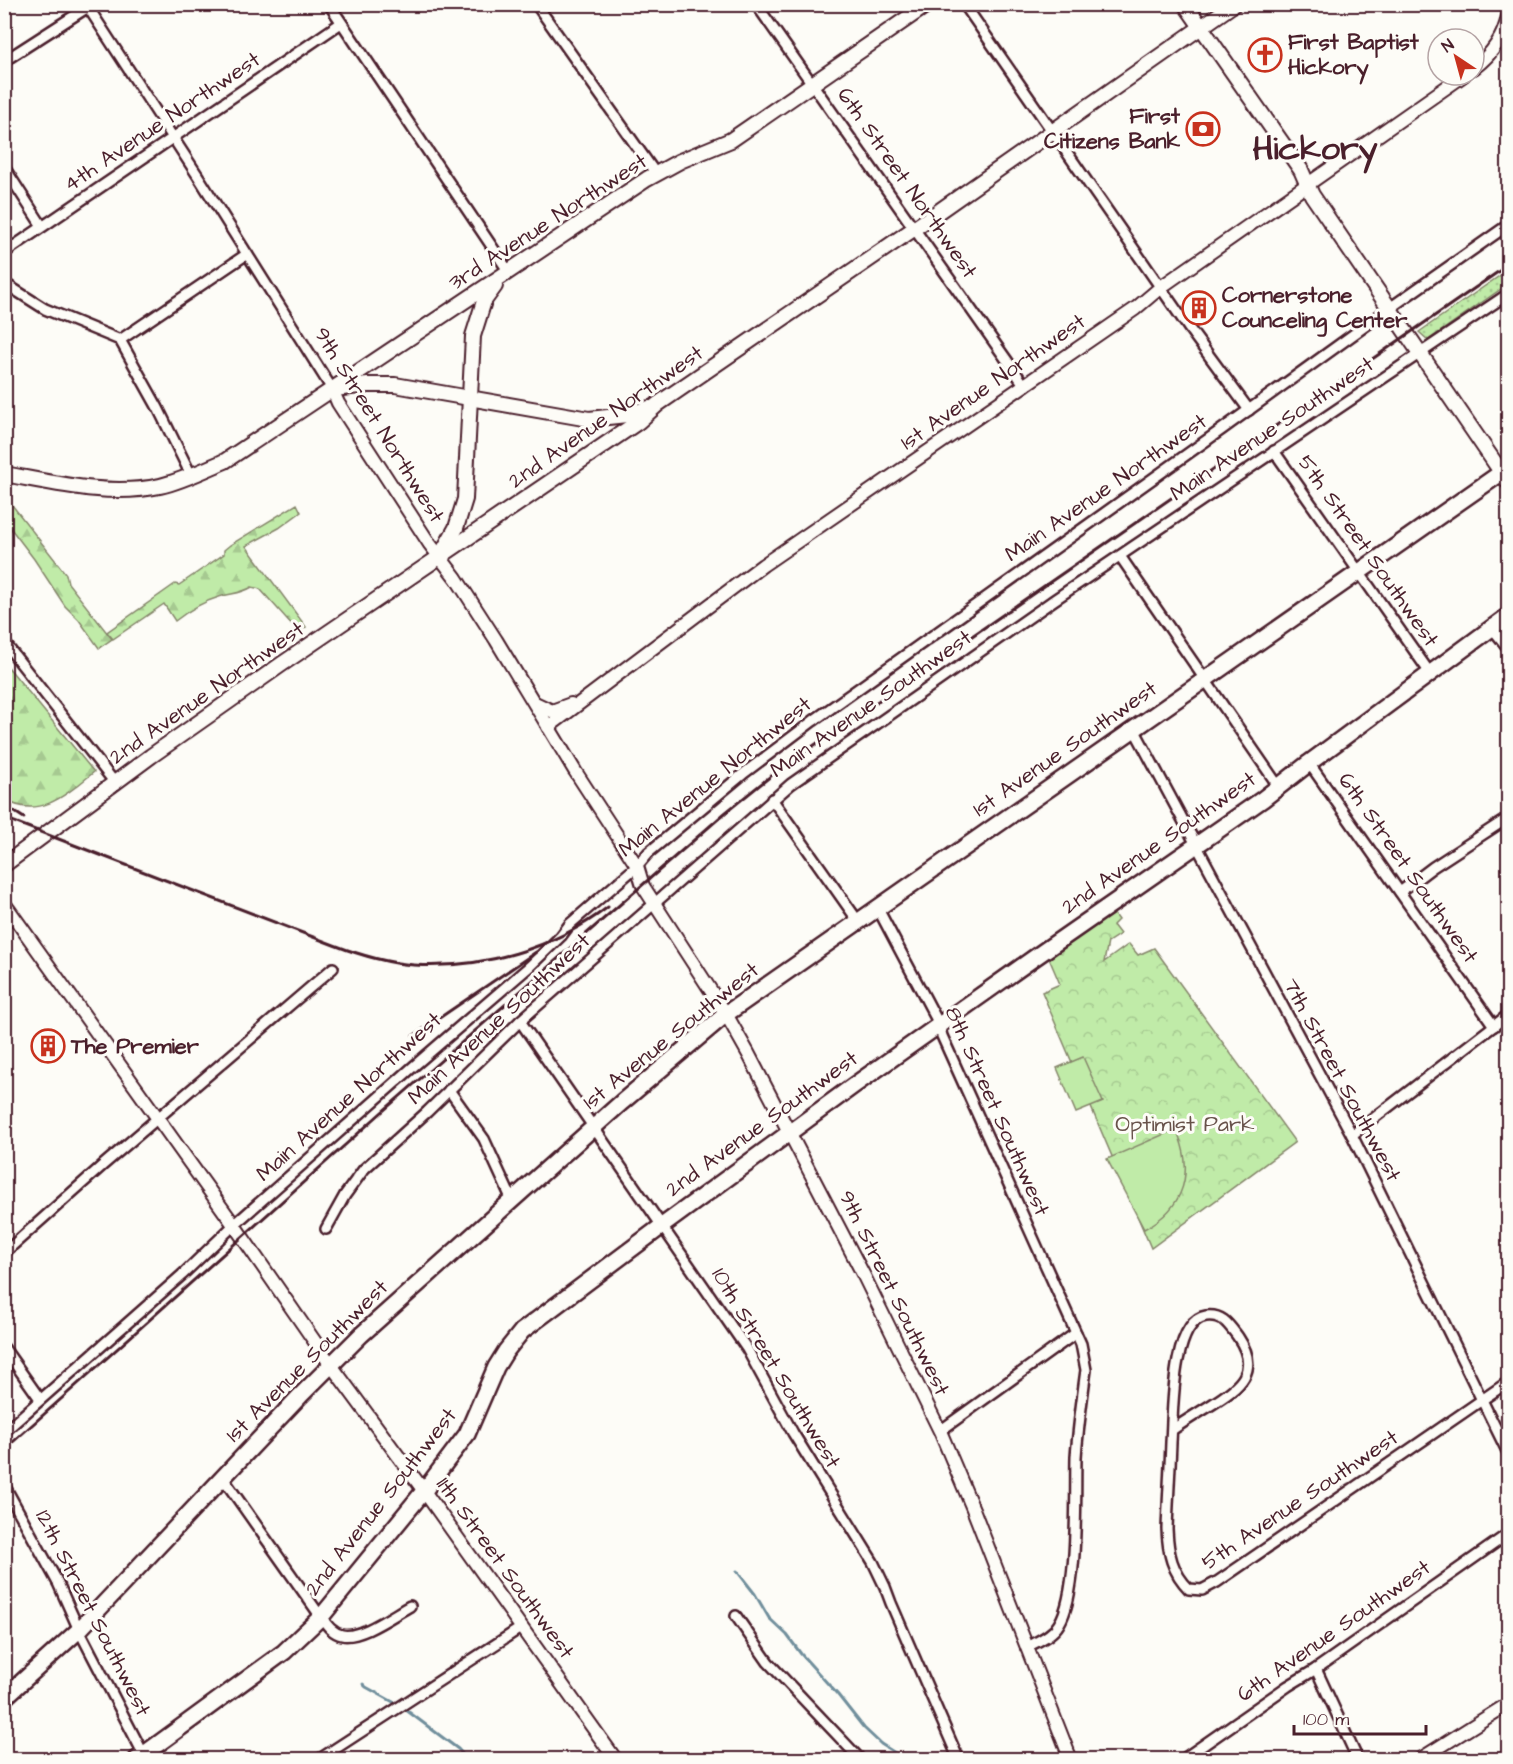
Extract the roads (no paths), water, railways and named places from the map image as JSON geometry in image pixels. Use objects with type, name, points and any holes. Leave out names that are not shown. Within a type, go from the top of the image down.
[{"type":"main road","name":"3rd Avenue Northwest","points":[[4,474],[78,487],[140,489],[162,486],[225,461],[656,174],[731,140],[928,4]]},
{"type":"main road","points":[[1185,4],[1301,170],[1312,195],[1506,474]]},
{"type":"main road","name":"2nd Avenue Northwest","points":[[4,865],[362,608],[638,422],[658,404],[915,228],[1234,4]]},
{"type":"main road","points":[[440,556],[456,528],[465,499],[473,336],[477,318],[484,301],[493,288],[509,272]]},
{"type":"main road","points":[[332,389],[395,385],[589,419],[627,415],[658,404]]},
{"type":"main road","name":"1st Avenue Southwest","points":[[4,1698],[79,1630],[366,1330],[726,1014],[1359,572],[1506,474]]},
{"type":"main road","name":"2nd Avenue Southwest","points":[[141,1757],[284,1652],[321,1617],[424,1491],[467,1434],[480,1410],[496,1367],[518,1336],[547,1311],[939,1024],[1279,787],[1509,616]]},
{"type":"street","points":[[329,4],[509,272]]},
{"type":"street","points":[[536,4],[656,174]]},
{"type":"street","name":"6th Street Northwest","points":[[756,4],[1025,386]]},
{"type":"street","points":[[964,4],[1249,410]]},
{"type":"street","points":[[4,61],[87,6]]},
{"type":"street","name":"9th Street Northwest","points":[[87,6],[247,254],[332,389],[338,403],[429,543],[496,639],[548,727],[637,866]]},
{"type":"street","points":[[1486,55],[1495,46],[1509,16]]},
{"type":"street","name":"4th Avenue Northwest","points":[[4,253],[341,23]]},
{"type":"street","name":"1st Avenue Northwest","points":[[548,727],[763,565],[1025,386],[1134,309],[1161,287],[1447,87]]},
{"type":"street","points":[[4,167],[42,226]]},
{"type":"street","name":"Main Avenue Northwest","points":[[4,1432],[182,1275],[234,1225],[530,966],[570,924],[637,866],[648,853],[743,774],[813,720],[1509,225]]},
{"type":"street","points":[[120,340],[247,254]]},
{"type":"street","points":[[4,284],[45,309],[120,340],[158,408],[191,475]]},
{"type":"street","name":"Main Avenue Southwest","points":[[326,1229],[345,1195],[364,1169],[520,1021],[772,799],[972,657],[1509,294]]},
{"type":"street","name":"5th Street Southwest","points":[[1274,451],[1430,673]]},
{"type":"street","points":[[1120,556],[1279,787]]},
{"type":"street","points":[[1492,628],[1509,648]]},
{"type":"street","points":[[4,642],[116,783]]},
{"type":"street","points":[[533,702],[554,711],[594,693]]},
{"type":"street","name":"7th Street Southwest","points":[[1134,729],[1352,1135],[1509,1453]]},
{"type":"street","name":"6th Street Southwest","points":[[1309,763],[1494,1026]]},
{"type":"street","points":[[772,799],[858,921]]},
{"type":"street","points":[[1400,892],[1509,818]]},
{"type":"street","name":"9th Street Southwest","points":[[637,866],[640,880],[726,1014],[790,1132],[940,1431],[973,1509],[1071,1760]]},
{"type":"street","name":"11th Street Southwest","points":[[4,903],[331,1365],[616,1760]]},
{"type":"street","name":"8th Street Southwest","points":[[877,907],[939,1024],[942,1036],[1083,1352],[1086,1370],[1076,1455],[1071,1585],[1057,1628],[1026,1647]]},
{"type":"street","points":[[4,1253],[333,968]]},
{"type":"street","points":[[1352,1135],[1509,1015]]},
{"type":"street","name":"10th Street Southwest","points":[[520,1021],[747,1349],[793,1433],[873,1562],[959,1760]]},
{"type":"street","points":[[449,1090],[484,1139],[512,1200]]},
{"type":"street","name":"5th Avenue Southwest","points":[[1172,1430],[1237,1387],[1247,1371],[1246,1350],[1223,1318],[1203,1317],[1192,1325],[1187,1333],[1176,1371],[1173,1399],[1167,1517],[1168,1550],[1173,1567],[1181,1581],[1190,1589],[1202,1590],[1509,1382]]},
{"type":"street","points":[[940,1431],[1076,1333]]},
{"type":"street","points":[[4,1348],[40,1399]]},
{"type":"street","points":[[223,1478],[321,1617],[336,1633],[350,1635],[367,1630],[410,1606]]},
{"type":"street","name":"12th Street Southwest","points":[[4,1485],[58,1582],[141,1757]]},
{"type":"street","name":"6th Avenue Southwest","points":[[1182,1760],[1509,1534]]},
{"type":"street","points":[[736,1616],[768,1662],[861,1760]]},
{"type":"street","points":[[318,1760],[522,1627]]},
{"type":"street","points":[[1316,1669],[1358,1760]]},
{"type":"street","points":[[1419,1760],[1509,1704]]},
{"type":"waterway","points":[[737,1571],[755,1594],[769,1618],[787,1635],[864,1728],[881,1744],[906,1760]]},
{"type":"waterway","points":[[363,1684],[395,1703]]},
{"type":"waterway","points":[[406,1710],[458,1749],[468,1760]]},
{"type":"railway","points":[[4,1450],[382,1112],[725,813],[777,771],[1508,265]]},
{"type":"railway","points":[[4,805],[24,818]]},
{"type":"railway","points":[[4,818],[344,949],[404,964],[465,964],[516,953],[564,934],[587,922],[608,907]]},
{"type":"railway","points":[[413,1036],[536,952]]},
{"type":"place","name":"First Baptist Hickory","points":[[1265,55]]},
{"type":"place","name":"First Citizens Bank","points":[[1203,129]]},
{"type":"place","name":"Cornerstone Counceling Center","points":[[1199,308]]},
{"type":"place","name":"The Premier","points":[[48,1046]]},
{"type":"district","name":"Hickory","points":[[1315,149]]},
{"type":"park label","name":"Optimist Park","points":[[1185,1124]]}]
